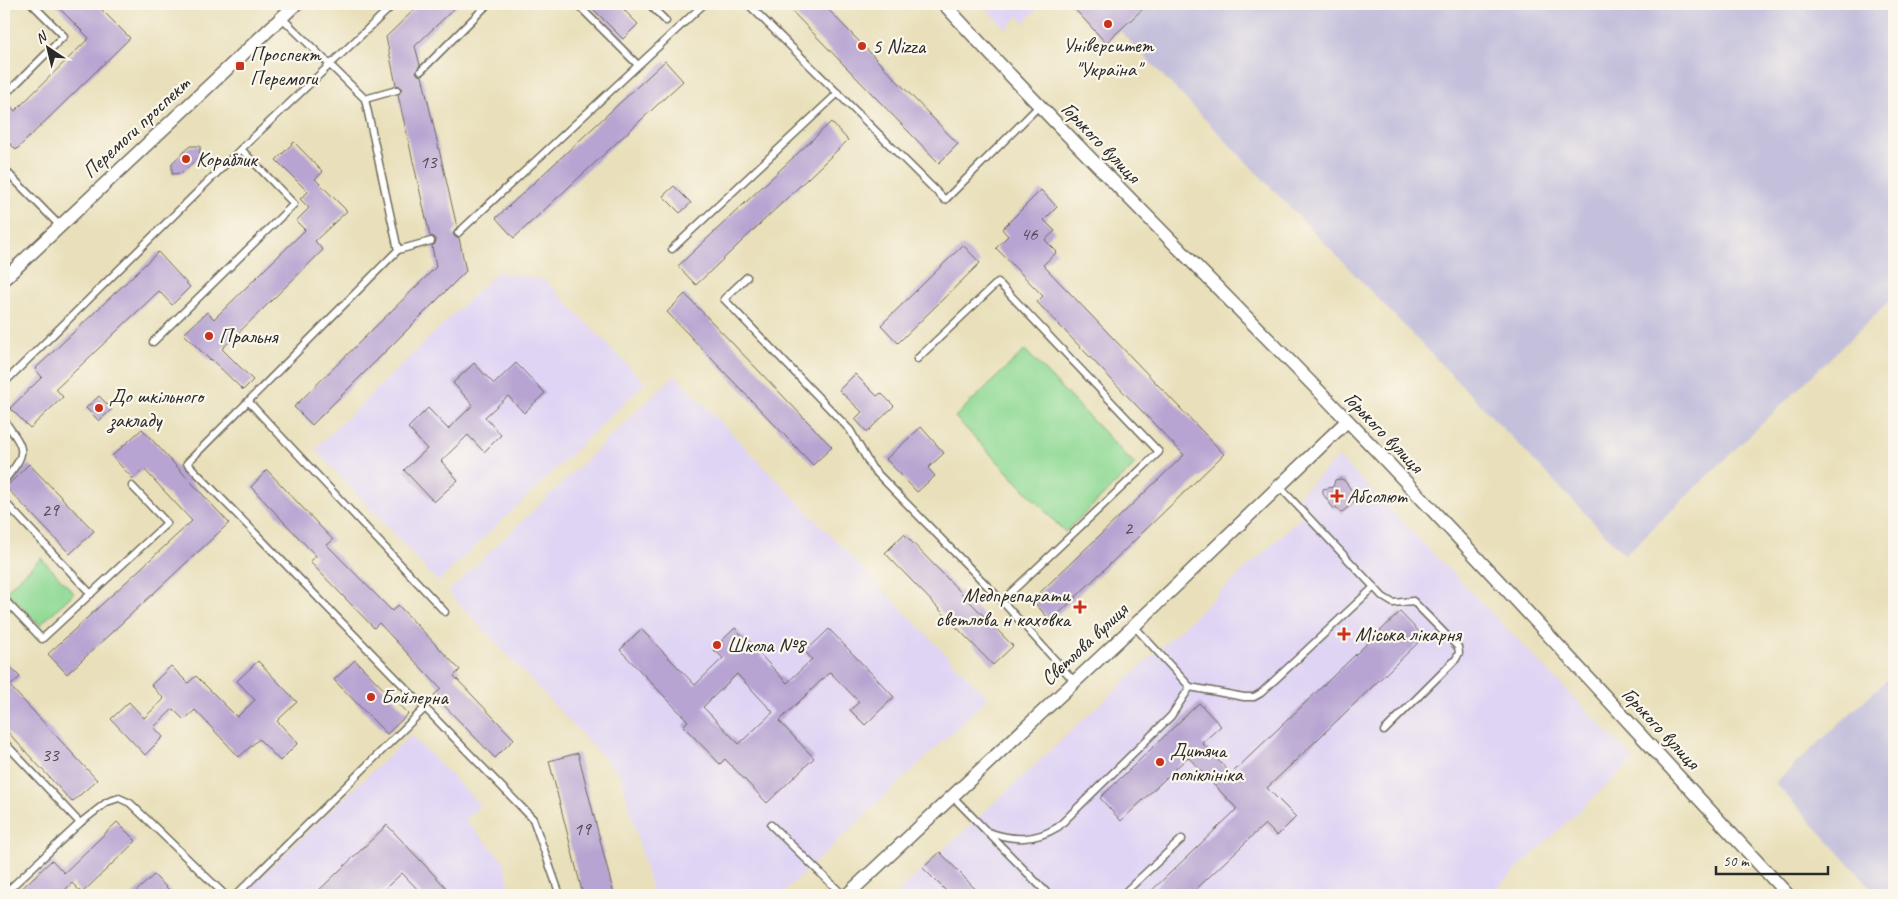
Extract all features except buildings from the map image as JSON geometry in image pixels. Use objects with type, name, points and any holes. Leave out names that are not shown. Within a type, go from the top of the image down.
[{"type":"street","name":"Перемоги проспект","points":[[4,279],[296,4]]},
{"type":"street","name":"Горького вулиця","points":[[944,4],[1039,106],[1347,421],[1788,895]]},
{"type":"street","name":"Свєтлова вулиця","points":[[845,895],[1134,626],[1347,421]]},
{"type":"lane","points":[[4,91],[11,89],[64,36],[32,4]]},
{"type":"lane","points":[[4,383],[241,149],[394,4]]},
{"type":"lane","points":[[421,71],[488,4]]},
{"type":"lane","points":[[577,4],[638,65]]},
{"type":"lane","points":[[649,4],[666,21]]},
{"type":"lane","points":[[458,233],[704,4]]},
{"type":"lane","points":[[748,4],[944,200],[1039,106]]},
{"type":"lane","points":[[282,17],[329,66],[365,99],[398,250]]},
{"type":"lane","points":[[365,99],[397,90]]},
{"type":"lane","points":[[672,249],[838,93]]},
{"type":"lane","points":[[153,342],[294,204],[241,149]]},
{"type":"lane","points":[[4,169],[60,226]]},
{"type":"lane","points":[[431,241],[398,250],[187,463],[533,819],[560,895]]},
{"type":"lane","points":[[747,277],[724,299],[850,430],[872,468],[1002,602],[1074,681]]},
{"type":"lane","points":[[917,359],[998,282],[1159,452],[1002,602]]},
{"type":"lane","points":[[248,401],[445,612]]},
{"type":"lane","points":[[4,420],[18,440],[22,450],[20,461],[4,482]]},
{"type":"lane","points":[[4,599],[42,640],[167,523],[132,486]]},
{"type":"lane","points":[[1280,487],[1383,597],[1394,603],[1413,601],[1456,643],[1458,653],[1456,659],[1384,732]]},
{"type":"lane","points":[[4,501],[91,594]]},
{"type":"lane","points":[[1134,626],[1190,687],[1244,697],[1254,696],[1261,693],[1374,587]]},
{"type":"lane","points":[[988,832],[1003,837],[1022,839],[1041,835],[1058,827],[1170,716],[1190,687]]},
{"type":"lane","points":[[236,895],[425,708]]},
{"type":"lane","points":[[4,742],[80,823]]},
{"type":"lane","points":[[952,796],[1048,895]]},
{"type":"lane","points":[[4,894],[80,823],[107,802],[119,798],[130,803],[225,895]]},
{"type":"lane","points":[[771,825],[845,895]]},
{"type":"lane","points":[[1122,895],[1182,839]]},
{"type":"shaded area","points":[[982,4],[1043,4],[1024,22],[1018,16],[1006,29]]},
{"type":"shaded area","points":[[1094,4],[1894,4],[1894,297],[1625,555]]},
{"type":"shaded area","points":[[497,272],[545,280],[645,383],[438,582],[315,449]]},
{"type":"shaded area","name":"Школа №8","points":[[675,375],[988,698],[781,895],[653,895],[621,776],[448,592]]},
{"type":"shaded area","name":"Міська лікарня","points":[[1339,457],[1634,759],[1490,895],[895,895],[1310,509],[1298,496]]},
{"type":"shaded area","points":[[1894,673],[1894,895],[1878,895],[1775,783]]},
{"type":"shaded area","points":[[411,735],[480,805],[465,820],[504,861],[511,895],[241,895]]},
{"type":"green space","points":[[1025,350],[1135,465],[1065,532],[955,417]]},
{"type":"green space","points":[[41,558],[74,593],[40,625],[6,591]]},
{"type":"place","name":"Університет \"Україна\"","points":[[1108,24]]},
{"type":"place","name":"5 Nizza","points":[[862,46]]},
{"type":"place","name":"Проспект Перемоги","points":[[240,66]]},
{"type":"place","name":"Кораблик","points":[[186,159]]},
{"type":"place","name":"Пральня","points":[[209,336]]},
{"type":"place","name":"До шкільного закладу","points":[[99,408]]},
{"type":"place","name":"Абсолют","points":[[1337,496]]},
{"type":"place","name":"Медпрепарати светлова н каховка","points":[[1080,607]]},
{"type":"place","name":"Міська лікарня","points":[[1344,634]]},
{"type":"place","name":"Школа №8","points":[[717,645]]},
{"type":"place","name":"Бойлерна","points":[[371,697]]},
{"type":"place","name":"Дитяча поліклініка","points":[[1160,762]]}]
